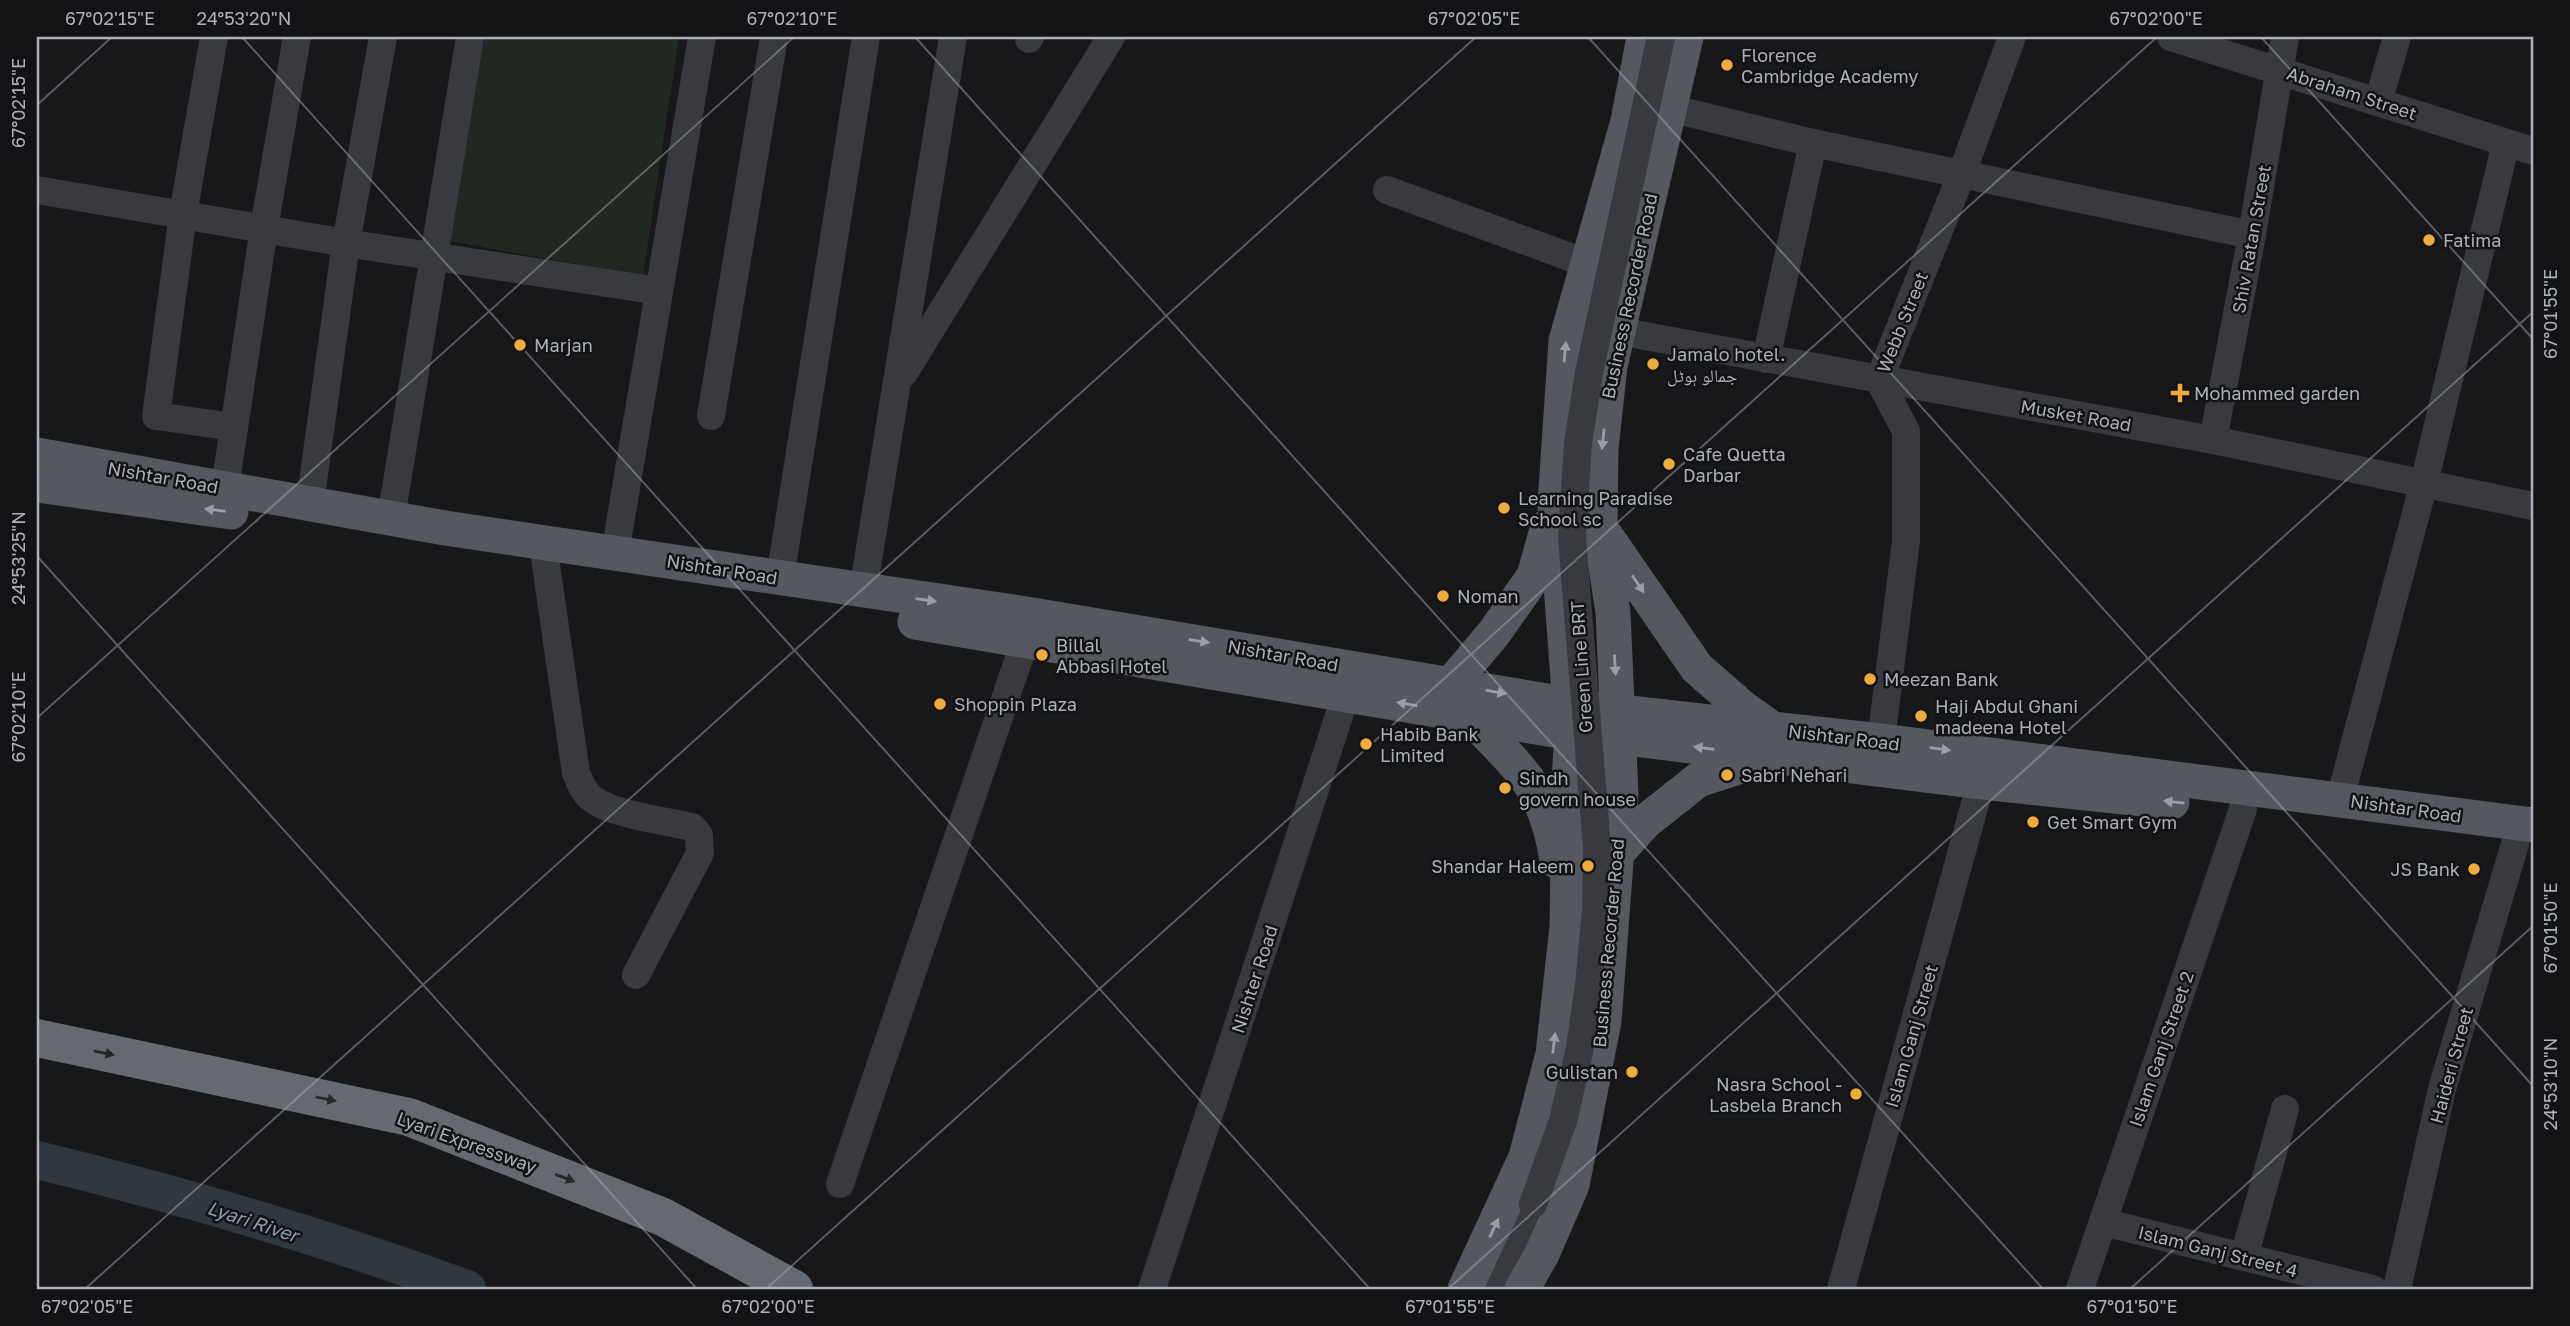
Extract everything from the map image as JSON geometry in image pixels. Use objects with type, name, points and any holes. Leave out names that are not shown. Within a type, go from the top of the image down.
[{"type":"highway","name":"Lyari Expressway","points":[[37,1038],[409,1117],[663,1217],[794,1289]]},
{"type":"main road","points":[[1465,1289],[1526,1157],[1553,1054],[1567,927],[1571,719],[1555,504],[1566,341],[1586,262],[1628,121],[1644,37]]},
{"type":"main road","name":"Business Recorder Road","points":[[1522,1289],[1542,1254],[1572,1185],[1604,1021],[1621,795],[1612,612],[1600,528],[1601,448],[1618,331],[1686,37]]},
{"type":"main road","name":"Nishtar Road","points":[[37,455],[391,518],[863,591],[1029,628]]},
{"type":"main road","name":"Nishtar Road","points":[[37,485],[1029,628],[1351,681],[1468,715],[1571,719],[1617,724],[1772,743],[1981,782],[2527,839]]},
{"type":"main road","points":[[1451,684],[1494,633],[1534,576],[1555,504]]},
{"type":"main road","points":[[1600,528],[1697,668],[1743,708],[1772,743],[1698,780],[1646,822],[1617,853]]},
{"type":"main road","name":"Nishtar Road","points":[[1351,681],[1451,684],[1571,719]]},
{"type":"main road","points":[[1468,715],[1536,793],[1555,846],[1567,927]]},
{"type":"main road","name":"Nishtar Road","points":[[1772,743],[1881,741],[2340,799],[2527,839]]},
{"type":"street","points":[[214,37],[183,214],[156,416],[234,427]]},
{"type":"street","points":[[225,488],[264,228],[297,37]]},
{"type":"street","points":[[310,503],[346,243],[383,37]]},
{"type":"street","points":[[391,518],[470,37]]},
{"type":"street","points":[[615,553],[702,37]]},
{"type":"street","points":[[710,416],[774,37]]},
{"type":"street","points":[[780,578],[866,37]]},
{"type":"street","points":[[863,591],[953,37]]},
{"type":"street","points":[[896,384],[984,246],[1111,37]]},
{"type":"street","name":"Green Line BRT","points":[[1493,1289],[1533,1204],[1563,1121],[1587,1007],[1598,880],[1573,560],[1574,479],[1588,373],[1661,37]]},
{"type":"street","name":"Webb Street","points":[[1881,741],[1906,541],[1906,431],[1879,380],[1962,173],[2012,37]]},
{"type":"street","name":"Abraham Street","points":[[2171,37],[2533,152]]},
{"type":"street","name":"Shiv Ratan Street","points":[[2213,440],[2252,235],[2285,37]]},
{"type":"street","points":[[2378,102],[2397,37]]},
{"type":"street","points":[[1669,108],[1813,143],[2252,235]]},
{"type":"street","points":[[1766,359],[1813,143]]},
{"type":"street","points":[[2340,799],[2424,482],[2507,143]]},
{"type":"street","points":[[37,190],[346,243],[659,290]]},
{"type":"street","points":[[1387,190],[1586,262]]},
{"type":"street","name":"Musket Road","points":[[1618,331],[2213,440],[2533,506]]},
{"type":"street","points":[[545,558],[576,774],[583,789],[591,799],[606,807],[692,827],[699,835],[700,853],[635,975]]},
{"type":"street","points":[[841,1184],[1029,628]]},
{"type":"street","name":"Nishter Road","points":[[1152,1289],[1351,681]]},
{"type":"street","name":"Islam Ganj Street","points":[[1841,1289],[1981,782]]},
{"type":"street","name":"Islam Ganj Street 2","points":[[2080,1289],[2243,809]]},
{"type":"street","name":"Haideri Street","points":[[2397,1289],[2442,1089],[2527,839]]},
{"type":"street","points":[[2244,1257],[2285,1109]]},
{"type":"street","name":"Islam Ganj Street 4","points":[[2103,1222],[2373,1289]]},
{"type":"shaded area","points":[[482,37],[679,37],[643,276],[449,241]]},
{"type":"waterway","name":"Lyari River","points":[[37,1160],[254,1218],[467,1289]]},
{"type":"place","name":"Florence Cambridge Academy","points":[[1727,65]]},
{"type":"place","name":"Fatima","points":[[2429,240]]},
{"type":"place","name":"Marjan","points":[[520,345]]},
{"type":"place","name":"Jamalo hotel. جمالو ہوٹل","points":[[1653,364]]},
{"type":"place","name":"Mohammed garden","points":[[2180,393]]},
{"type":"place","name":"Cafe Quetta Darbar","points":[[1669,464]]},
{"type":"place","name":"Learning Paradise School sc","points":[[1504,508]]},
{"type":"place","name":"Noman","points":[[1443,596]]},
{"type":"place","name":"Billal Abbasi Hotel","points":[[1042,655]]},
{"type":"place","name":"Meezan Bank","points":[[1870,679]]},
{"type":"place","name":"Shoppin Plaza","points":[[940,704]]},
{"type":"place","name":"Haji Abdul Ghani madeena Hotel","points":[[1921,716]]},
{"type":"place","name":"Habib Bank Limited","points":[[1366,744]]},
{"type":"place","name":"Sabri Nehari","points":[[1727,775]]},
{"type":"place","name":"Sindh govern house","points":[[1505,788]]},
{"type":"place","name":"Get Smart Gym","points":[[2033,822]]},
{"type":"place","name":"Shandar Haleem","points":[[1588,866]]},
{"type":"place","name":"JS Bank","points":[[2474,869]]},
{"type":"place","name":"Gulistan","points":[[1632,1072]]},
{"type":"place","name":"Nasra School - Lasbela Branch","points":[[1856,1094]]}]
